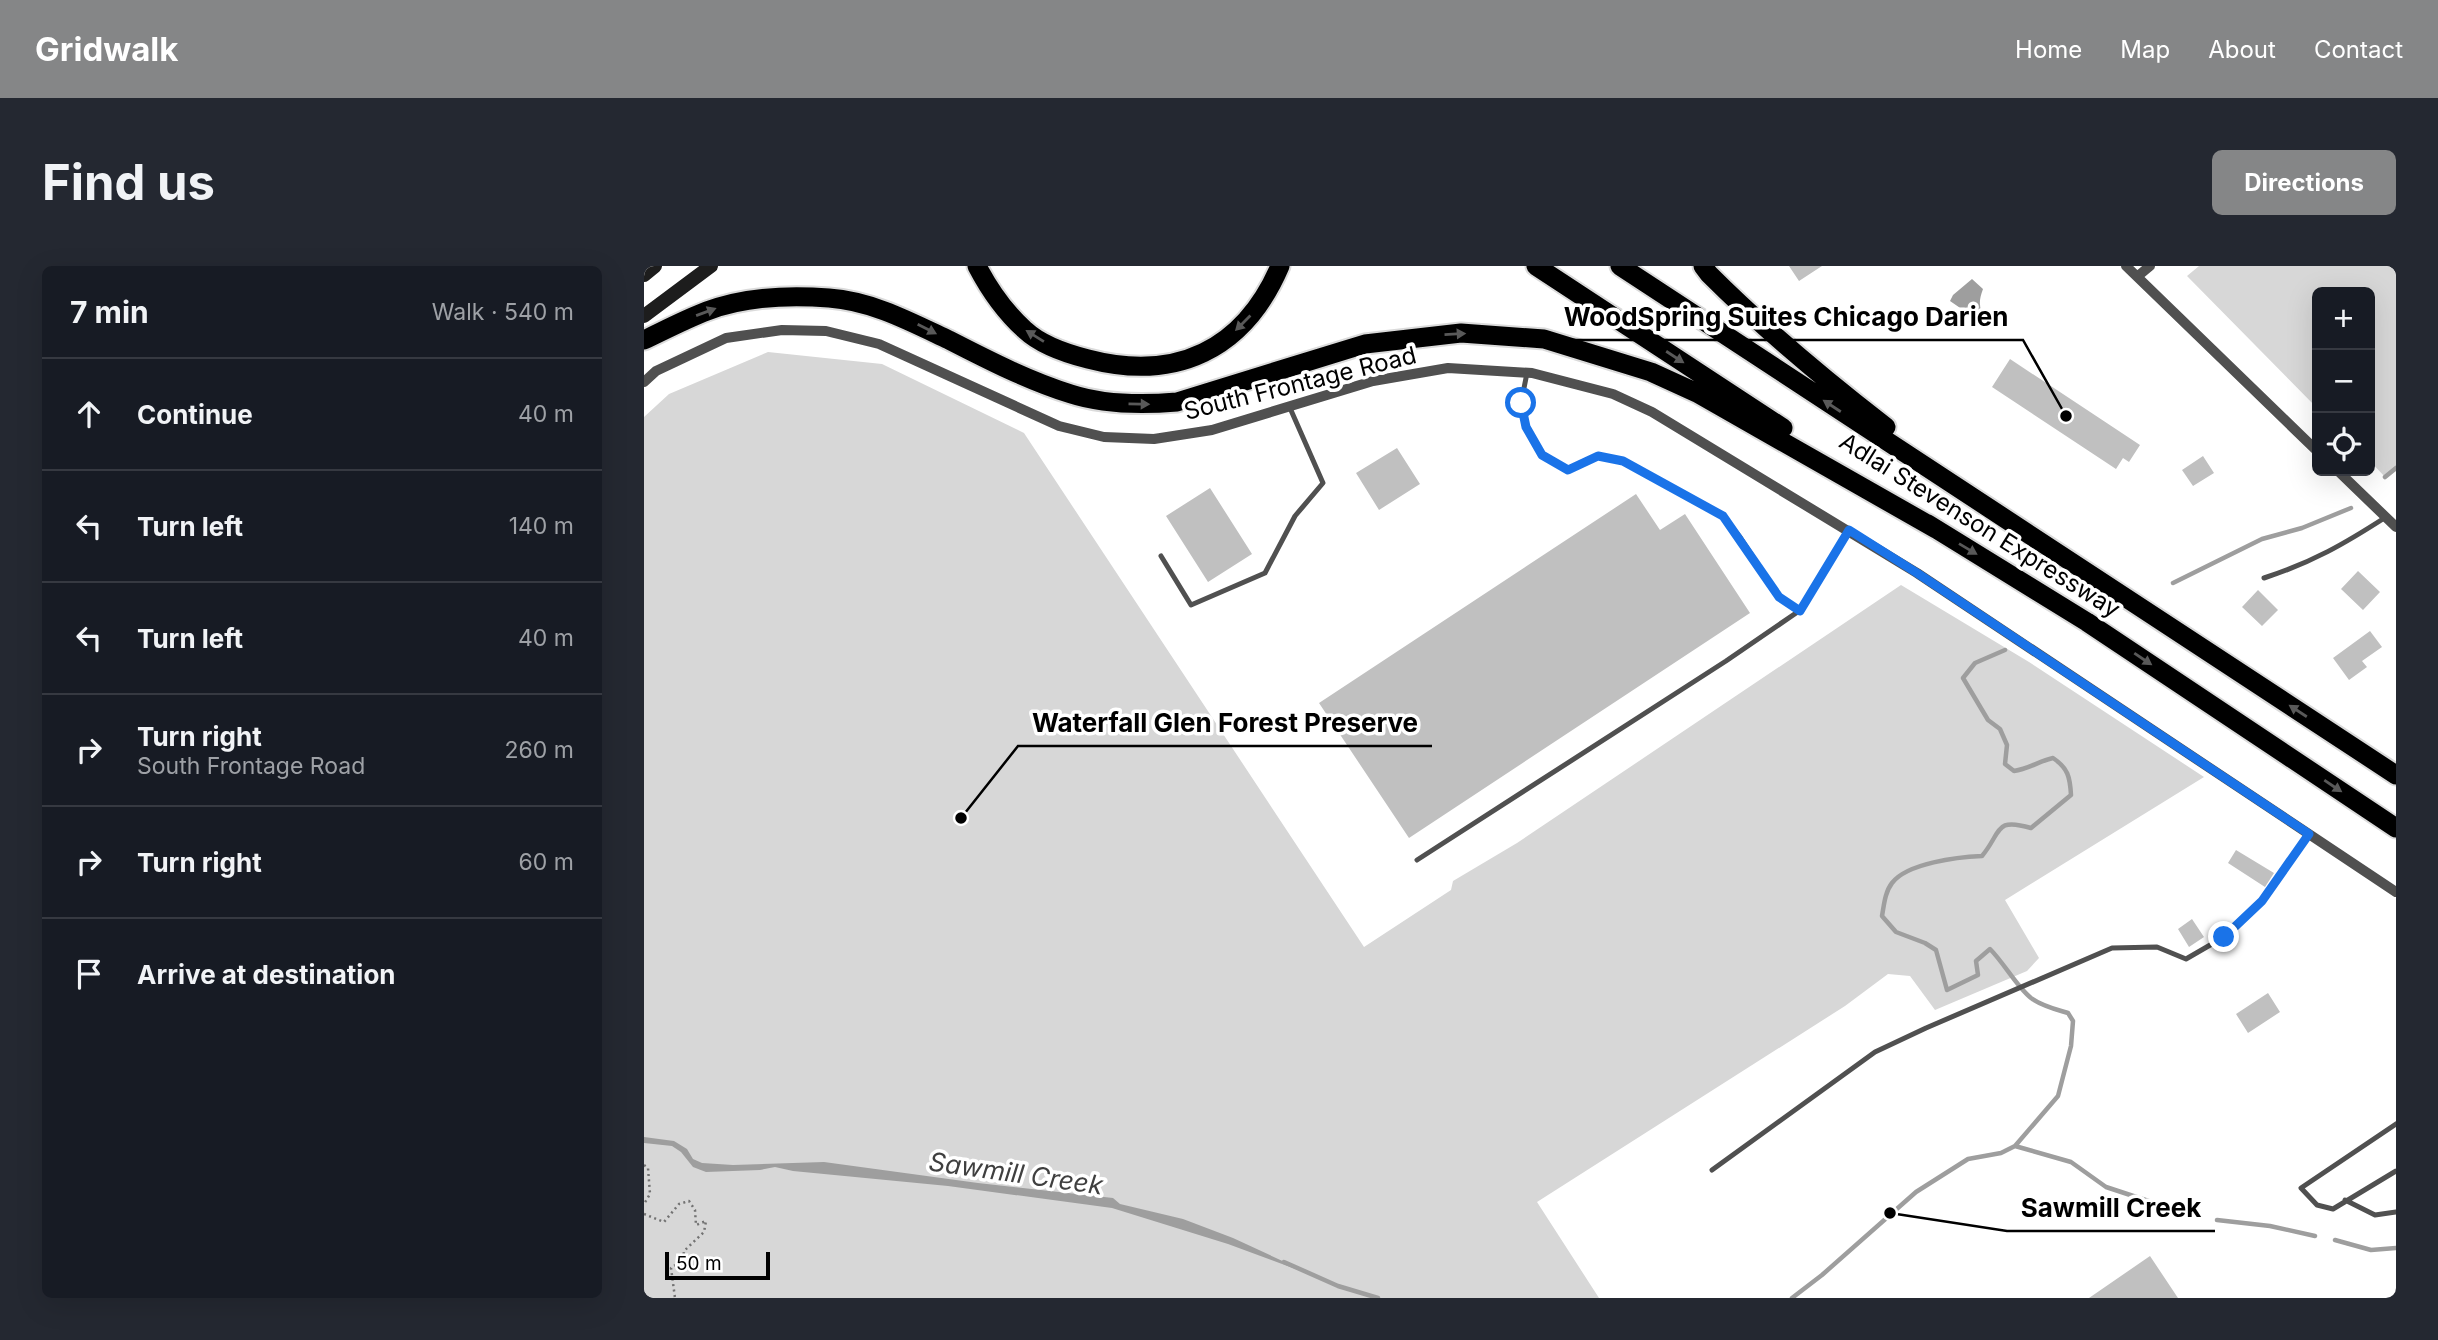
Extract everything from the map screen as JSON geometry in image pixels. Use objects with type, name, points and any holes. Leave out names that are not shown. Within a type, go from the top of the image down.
[{"type":"highway","points":[[977,266],[984,280],[1027,332],[1073,355],[1133,368],[1163,366],[1191,359],[1223,342],[1249,319],[1280,266]]},
{"type":"highway","name":"Adlai Stevenson Expressway","points":[[1536,266],[1936,529],[2087,621],[2396,828]]},
{"type":"highway","name":"Adlai Stevenson Expressway","points":[[1620,266],[2396,775]]},
{"type":"highway","points":[[1703,266],[1759,324],[1824,380],[2012,524]]},
{"type":"highway","points":[[644,340],[709,310],[738,303],[768,298],[830,298],[869,306],[906,319],[1012,370],[1072,394],[1105,401],[1149,404],[1177,402],[1365,344],[1461,333],[1544,339],[1651,372],[1697,393],[1936,529]]},
{"type":"main road","points":[[644,275],[655,266]]},
{"type":"main road","points":[[644,316],[710,266]]},
{"type":"street","points":[[2126,266],[2312,446]]},
{"type":"street","points":[[2138,276],[2150,266]]},
{"type":"street","name":"South Frontage Road","points":[[644,382],[656,371],[726,338],[782,330],[827,331],[879,344],[1059,426],[1104,438],[1154,439],[1201,432],[1290,408],[1373,381],[1448,368],[1527,373],[1572,382],[1613,394],[1652,412],[1849,530],[2396,892]]},
{"type":"street","points":[[2343,476],[2396,527]]},
{"type":"lane","points":[[1527,373],[1521,403],[1526,427],[1542,455],[1568,470],[1598,456],[1623,461],[1723,516],[1779,597],[1800,611]]},
{"type":"lane","points":[[1161,556],[1191,605],[1265,573],[1295,516],[1323,483],[1290,408]]},
{"type":"lane","points":[[2264,578],[2302,566],[2337,549],[2386,517]]},
{"type":"lane","points":[[1417,860],[1800,611],[1849,530]]},
{"type":"lane","points":[[1712,1170],[1875,1052],[1926,1028],[2112,948],[2157,947],[2186,959],[2224,937],[2262,901],[2309,834]]},
{"type":"lane","points":[[2396,1124],[2301,1188],[2317,1205],[2333,1209],[2396,1171]]},
{"type":"lane","points":[[2346,1200],[2375,1215],[2396,1212]]},
{"type":"path","points":[[644,1165],[648,1168],[650,1194],[644,1204]]},
{"type":"path","points":[[644,1214],[664,1222],[679,1204],[689,1201],[695,1210],[696,1225],[706,1221],[704,1232],[684,1251],[683,1260],[671,1268],[675,1298]]},
{"type":"shaded area","points":[[2199,266],[2396,266],[2396,470],[2385,477],[2375,466],[2375,287],[2312,287],[2312,403],[2187,276]]},
{"type":"shaded area","points":[[1972,279],[1983,289],[1980,305],[1985,325],[1950,301],[1953,295]]},
{"type":"shaded area","points":[[768,352],[882,364],[1024,433],[1364,947],[1451,890],[1453,881],[1517,843],[1901,585],[2029,662],[2204,777],[2005,900],[2039,958],[2027,971],[1935,1010],[1910,976],[1888,974],[1845,1006],[1537,1202],[1599,1298],[644,1298],[644,417],[669,394]]},
{"type":"shaded area","points":[[644,1137],[674,1141],[687,1149],[693,1159],[702,1163],[733,1165],[824,1162],[1113,1198],[1120,1204],[1183,1219],[1233,1238],[1317,1277],[1228,1244],[1112,1208],[775,1167],[706,1172],[693,1167],[681,1152],[672,1146],[644,1143]]},
{"type":"building","points":[[1789,266],[1822,266],[1799,281]]},
{"type":"building","points":[[2010,359],[2140,445],[2129,462],[2123,458],[2116,469],[1992,387]]},
{"type":"building","points":[[1397,448],[1420,484],[1379,510],[1356,473]]},
{"type":"building","points":[[2203,456],[2214,473],[2193,486],[2182,470]]},
{"type":"building","points":[[1210,488],[1252,554],[1208,582],[1166,516]]},
{"type":"building","points":[[1636,494],[1660,530],[1685,514],[1750,613],[1409,838],[1319,703]]},
{"type":"building","points":[[2358,571],[2380,592],[2363,610],[2341,589]]},
{"type":"building","points":[[2258,590],[2278,610],[2262,626],[2242,607]]},
{"type":"building","points":[[2370,631],[2382,647],[2362,661],[2367,667],[2349,680],[2333,658]]},
{"type":"building","points":[[2236,850],[2274,873],[2265,887],[2228,863]]},
{"type":"building","points":[[2192,919],[2204,937],[2189,947],[2178,929]]},
{"type":"building","points":[[2268,993],[2280,1012],[2248,1033],[2236,1014]]},
{"type":"building","points":[[2150,1256],[2178,1298],[2089,1298]]},
{"type":"waterway","points":[[2385,477],[2396,468]]},
{"type":"waterway","points":[[2173,583],[2262,539],[2302,528],[2351,508]]},
{"type":"waterway","points":[[1792,1298],[1916,1192],[1968,1159],[2001,1153],[2015,1146],[2058,1096],[2071,1046],[2073,1021],[2068,1013],[2031,998],[1990,949],[1976,961],[1978,975],[1947,990],[1936,950],[1896,932],[1882,916],[1888,890],[1899,876],[1934,862],[1982,856],[2000,829],[2011,824],[2031,828],[2071,795],[2067,774],[2062,765],[2053,758],[2014,771],[2005,764],[2007,745],[2000,729],[1988,720],[1963,678],[1975,663],[2005,650]]},
{"type":"waterway","name":"Sawmill Creek","points":[[2015,1146],[2071,1162],[2106,1187],[2191,1215]]},
{"type":"waterway","name":"Sawmill Creek","points":[[2217,1220],[2270,1226],[2315,1236]]},
{"type":"waterway","name":"Sawmill Creek","points":[[2335,1240],[2371,1250],[2396,1248]]},
{"type":"waterway","name":"Sawmill Creek","points":[[1284,1262],[1338,1286],[1378,1298]]},
{"type":"place","name":"WoodSpring Suites Chicago Darien","points":[[2066,416]]},
{"type":"place","name":"Waterfall Glen Forest Preserve","points":[[961,818]]},
{"type":"place","name":"Sawmill Creek","points":[[1890,1213]]},
{"type":"route","points":[[1521,403],[1526,427],[1542,455],[1568,470],[1598,456],[1623,461],[1723,516],[1779,597],[1800,611],[1849,530],[2309,834],[2262,901],[2224,937]]}]
